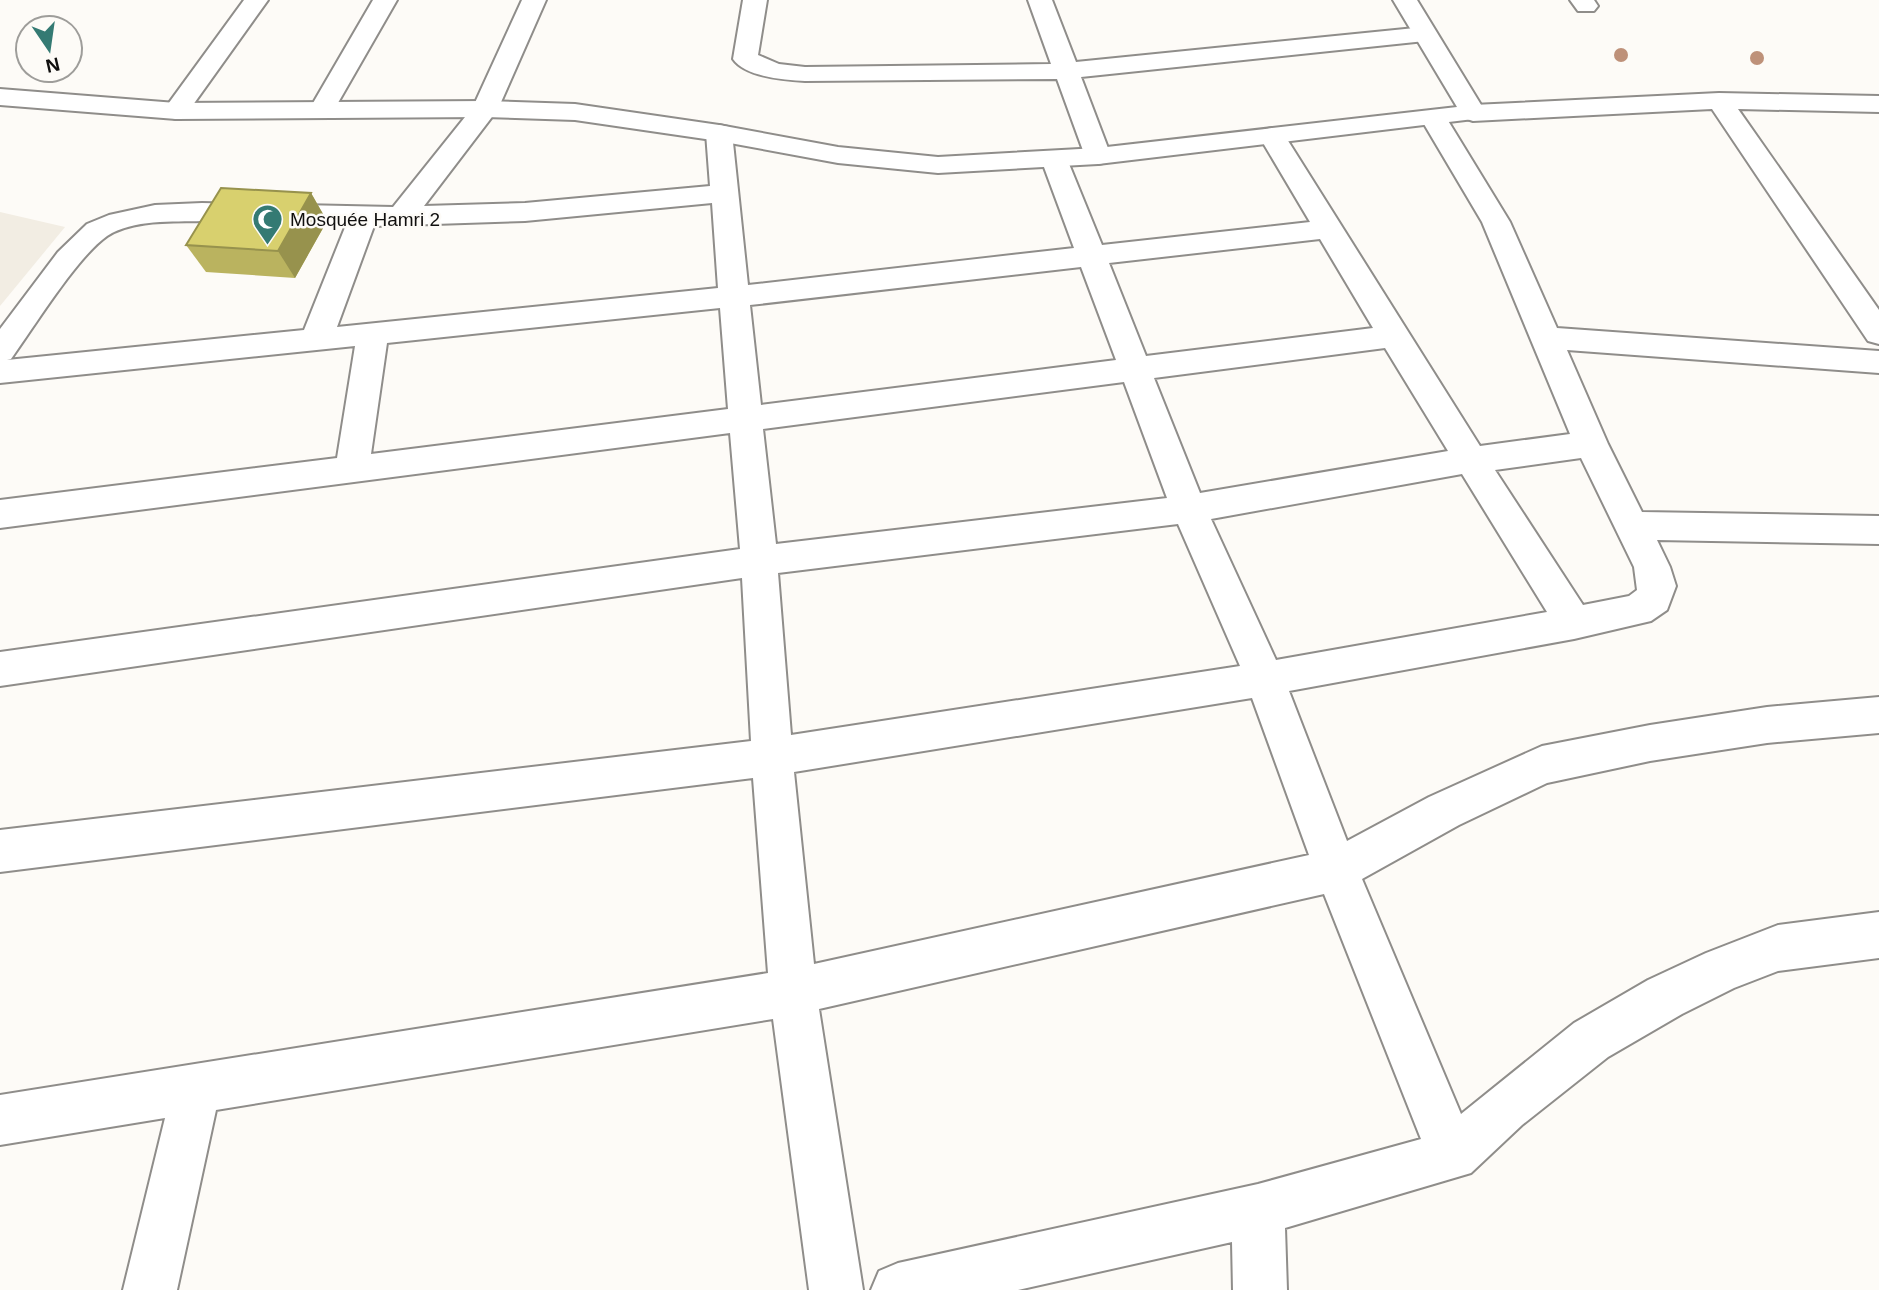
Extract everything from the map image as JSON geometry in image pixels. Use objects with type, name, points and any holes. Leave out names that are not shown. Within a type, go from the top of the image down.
[{"type":"street","points":[[176,111],[256,0]]},
{"type":"street","points":[[322,110],[384,0]]},
{"type":"street","points":[[403,214],[485,109],[534,0]]},
{"type":"street","points":[[755,0],[745,59],[774,71],[867,74],[1065,71],[1425,34]]},
{"type":"street","points":[[1040,0],[1098,156]]},
{"type":"street","points":[[1405,0],[1473,113]]},
{"type":"street","points":[[0,97],[176,111],[485,109],[575,112],[719,133],[838,155],[938,165],[1098,156],[1473,113],[1719,102],[1879,104]]},
{"type":"street","points":[[1719,102],[1879,333]]},
{"type":"street","points":[[0,851],[772,757],[1265,679],[1638,610],[1654,599],[1657,586],[1652,567],[1591,444],[1496,222],[1434,119]]},
{"type":"street","points":[[719,133],[759,561],[772,757],[793,992],[836,1290]]},
{"type":"street","points":[[1272,136],[1326,229],[1574,623]]},
{"type":"street","points":[[1054,159],[1189,509],[1265,679],[1336,870],[1453,1155]]},
{"type":"street","points":[[0,351],[68,259],[97,230],[119,221],[155,214],[202,212],[363,217],[526,212],[723,193]]},
{"type":"street","points":[[316,340],[363,217]]},
{"type":"street","points":[[0,372],[733,297],[1326,229]]},
{"type":"street","points":[[352,469],[373,334]]},
{"type":"street","points":[[0,514],[1393,336]]},
{"type":"street","points":[[1546,338],[1879,362]]},
{"type":"street","points":[[0,669],[759,561],[1189,509],[1471,460],[1591,444]]},
{"type":"street","points":[[1633,526],[1879,530]]},
{"type":"street","points":[[0,1120],[793,992],[1336,870],[1444,811],[1542,765],[1650,743],[1768,725],[1879,715]]},
{"type":"street","points":[[898,1290],[1258,1210],[1453,1155],[1506,1108],[1591,1040],[1665,997],[1723,969],[1778,948],[1879,935]]},
{"type":"street","points":[[150,1290],[196,1089]]},
{"type":"street","points":[[1258,1210],[1261,1290]]},
{"type":"shaded area","points":[[0,212],[65,227],[0,306]]},
{"type":"building","points":[[221,188],[311,193],[278,251],[186,245]]},
{"type":"place","name":"Mosquée Hamri 2","points":[[267,246]]}]
